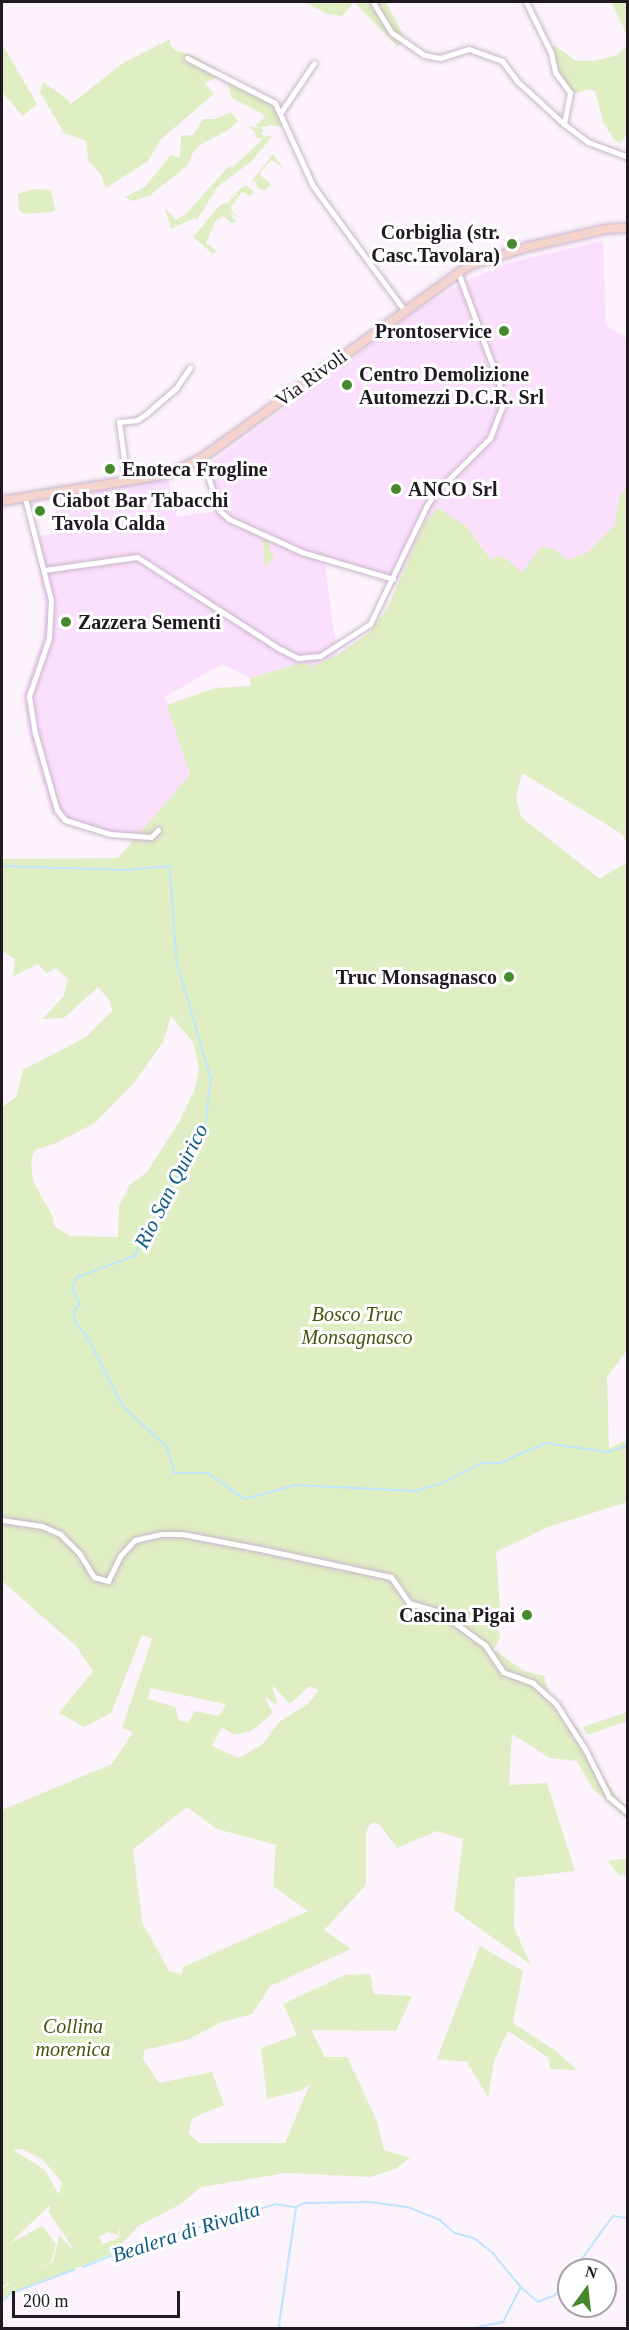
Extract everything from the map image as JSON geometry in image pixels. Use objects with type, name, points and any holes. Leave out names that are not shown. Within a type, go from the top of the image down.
[{"type":"street","points":[[373,2],[390,32],[424,55],[440,58],[469,49],[502,61],[518,82],[564,124],[588,142],[627,157]]},
{"type":"street","points":[[526,2],[551,53],[555,72],[570,93],[564,124]]},
{"type":"street","points":[[187,58],[276,103],[313,186],[404,310]]},
{"type":"street","points":[[281,112],[314,63]]},
{"type":"street","name":"Via Rivoli","points":[[2,501],[164,475],[202,458],[458,272],[499,254],[606,229],[627,228]]},
{"type":"street","points":[[44,570],[137,556],[280,649],[298,658],[320,656],[370,624],[426,507],[435,493],[490,438],[502,407],[499,383],[458,272]]},
{"type":"street","points":[[127,480],[119,422],[134,421],[146,414],[176,388],[190,367]]},
{"type":"street","points":[[202,458],[219,510],[229,519],[302,552],[393,579]]},
{"type":"street","points":[[25,498],[51,600],[49,638],[29,696],[35,733],[57,810],[65,820],[110,834],[150,837],[158,830]]},
{"type":"street","points":[[2,1520],[42,1526],[60,1534],[79,1552],[94,1578],[108,1581],[120,1556],[135,1540],[161,1534],[182,1534],[253,1547],[391,1577],[409,1603],[440,1612],[486,1645],[503,1672],[533,1683],[556,1704],[585,1749],[609,1797],[627,1813]]},
{"type":"shaded area","points":[[603,241],[606,325],[627,339],[627,487],[619,497],[615,525],[606,536],[587,553],[568,560],[554,549],[529,565],[522,574],[491,560],[466,526],[425,521],[398,581],[324,557],[337,655],[312,666],[300,663],[250,678],[222,664],[165,697],[197,775],[162,836],[103,832],[52,815],[29,734],[23,695],[43,637],[45,600],[31,537],[59,533],[54,499],[80,484],[124,478],[169,482],[177,517],[216,511],[209,465],[413,312],[468,280],[507,263]]},
{"type":"green space","points":[[303,2],[354,2],[342,16],[328,14]]},
{"type":"green space","points":[[354,2],[386,2],[407,42],[397,46]]},
{"type":"green space","points":[[611,2],[627,2],[627,35]]},
{"type":"green space","points":[[170,39],[170,45],[175,50],[194,56],[224,74],[205,83],[214,94],[161,139],[148,161],[106,188],[101,175],[88,160],[86,141],[64,133],[40,92],[43,82],[71,104],[123,63]]},
{"type":"green space","points":[[2,44],[37,104],[23,116],[2,92]]},
{"type":"green space","points":[[627,45],[627,134],[621,143],[615,141],[603,122],[595,91],[589,89],[574,94],[556,71],[551,47],[555,46],[576,61],[593,61],[618,55]]},
{"type":"green space","points":[[227,82],[274,104],[283,127],[271,125],[259,128],[264,130],[262,133],[264,137],[273,135],[252,161],[217,187],[197,220],[194,218],[171,229],[165,208],[176,220],[185,215],[230,165],[232,168],[264,138],[256,138],[255,132],[248,126],[258,128],[256,125],[265,118],[263,114],[232,98]]},
{"type":"green space","points":[[231,112],[238,121],[228,130],[200,145],[192,154],[188,165],[149,196],[132,201],[125,197],[145,187],[171,155],[180,158],[181,136],[193,135],[203,119],[216,119]]},
{"type":"green space","points":[[273,154],[284,169],[272,160],[260,175],[271,184],[265,190],[258,188],[255,181],[251,182]]},
{"type":"green space","points":[[246,185],[254,192],[250,196],[242,192],[231,207],[233,213],[242,219],[229,213],[237,222],[231,223],[223,216],[216,220],[206,243],[217,251],[213,254],[193,237],[219,206],[231,201],[230,197],[235,198],[232,194],[237,196],[236,192]]},
{"type":"green space","points":[[33,189],[51,190],[55,210],[23,214],[19,210],[18,194]]},
{"type":"green space","name":"Bosco Truc Monsagnasco","points":[[627,487],[627,843],[622,834],[522,773],[516,798],[521,817],[600,879],[627,862],[628,1349],[607,1377],[609,1448],[627,1440],[627,1502],[548,1527],[496,1552],[500,1608],[478,1608],[500,1633],[498,1643],[493,1649],[524,1671],[544,1676],[549,1693],[578,1728],[587,1749],[619,1801],[627,1808],[627,1819],[592,1788],[577,1761],[550,1758],[512,1734],[509,1785],[547,1783],[575,1871],[515,1878],[514,1928],[531,1965],[454,1910],[463,1839],[437,1831],[397,1848],[379,1824],[374,1822],[369,1825],[366,1831],[366,1885],[324,1930],[351,1949],[270,1986],[252,2014],[222,2022],[187,2040],[144,2050],[143,2059],[159,2083],[212,2072],[224,2105],[193,2118],[188,2133],[199,2143],[285,2143],[310,2084],[300,2091],[267,2099],[261,2048],[297,2035],[283,2004],[345,1975],[370,1974],[374,1994],[412,1996],[396,2031],[311,2030],[325,2057],[347,2057],[377,2121],[384,2150],[410,2158],[395,2169],[371,2177],[286,2173],[201,2187],[181,2204],[138,2226],[114,2253],[2,2298],[2,2289],[16,2279],[2,2287],[2,1810],[112,1764],[133,1732],[122,1728],[152,1639],[142,1635],[111,1713],[84,1727],[59,1713],[93,1671],[76,1646],[2,1581],[2,1107],[16,1097],[23,1070],[86,1037],[112,1011],[110,1001],[98,987],[64,1018],[42,1019],[64,996],[68,979],[56,968],[46,973],[38,964],[13,976],[15,959],[2,951],[2,859],[118,858],[190,775],[167,705],[215,688],[251,686],[250,678],[300,663],[312,666],[337,655],[369,633],[388,607],[425,521],[438,508],[466,526],[491,560],[497,556],[507,559],[522,573],[540,547],[554,549],[568,560],[587,553],[615,525],[619,497]],"holes":[[[171,1016],[193,1042],[199,1069],[195,1089],[179,1122],[147,1172],[130,1185],[119,1206],[118,1237],[70,1236],[54,1226],[52,1215],[33,1181],[31,1160],[35,1150],[54,1144],[95,1123],[133,1084],[163,1042]],[[272,1685],[290,1704],[309,1686],[319,1690],[308,1704],[279,1722],[263,1744],[239,1758],[212,1746],[222,1727],[234,1735],[251,1731],[273,1713],[264,1696],[278,1706]],[[150,1688],[226,1704],[219,1716],[195,1711],[188,1723],[179,1720],[175,1707],[148,1699]],[[187,1807],[217,1829],[276,1845],[273,1886],[308,1911],[183,1967],[182,1974],[169,1971],[142,1922],[133,1849]],[[22,2149],[42,2159],[62,2182],[59,2195],[45,2170],[13,2150]],[[51,2204],[49,2212],[75,2252],[59,2235],[53,2262],[32,2271],[51,2262],[56,2244],[42,2226],[9,2244]],[[121,2224],[119,2238],[103,2244],[99,2237],[108,2232],[118,2235]]]},
{"type":"green space","points":[[263,537],[270,540],[270,552],[273,554],[273,560],[264,566]]},
{"type":"green space","points":[[627,1712],[627,1721],[587,1735],[583,1727]]},
{"type":"green space","points":[[627,1858],[627,1876],[619,1875],[608,1861]]},
{"type":"green space","points":[[480,1946],[523,1971],[513,2023],[556,2051],[577,2070],[550,2069],[549,2058],[508,2031],[494,2061],[488,2097],[467,2062],[437,2059]]},
{"type":"waterway","name":"Rio San Quirico","points":[[2,866],[126,870],[170,866],[177,962],[211,1078],[206,1125],[135,1256],[77,1278],[73,1289],[80,1304],[74,1313],[76,1323],[87,1336],[123,1406],[167,1447],[175,1473],[208,1473],[245,1499],[296,1485],[415,1491],[443,1483],[482,1463],[500,1463],[546,1443],[608,1452],[628,1445]]},
{"type":"waterway","name":"Bealera di Rivalta","points":[[83,2267],[133,2247],[276,2204],[296,2207],[305,2203],[371,2202],[408,2207],[440,2220],[455,2233],[474,2238],[493,2253],[521,2287],[538,2302],[557,2293]]},
{"type":"waterway","points":[[281,2328],[279,2326],[296,2208]]},
{"type":"waterway","name":"Bealera di Rivalta","points":[[583,2258],[613,2216],[628,2218]]},
{"type":"waterway","name":"Bealera di Rivalta","points":[[2,2301],[12,2293],[74,2270]]},
{"type":"waterway","points":[[473,2328],[503,2322],[520,2288]]},
{"type":"place","name":"Corbiglia (str. Casc.Tavolara)","points":[[512,244]]},
{"type":"place","name":"Prontoservice","points":[[504,331]]},
{"type":"place","name":"Centro Demolizione Automezzi D.C.R. Srl","points":[[347,385]]},
{"type":"place","name":"Enoteca Frogline","points":[[110,469]]},
{"type":"place","name":"ANCO Srl","points":[[396,489]]},
{"type":"place","name":"Ciabot Bar Tabacchi Tavola Calda","points":[[40,511]]},
{"type":"place","name":"Zazzera Sementi","points":[[66,622]]},
{"type":"place","name":"Truc Monsagnasco","points":[[509,977]]},
{"type":"place","name":"Cascina Pigai","points":[[527,1615]]},
{"type":"park label","name":"Collina morenica","points":[[73,2038]]}]
